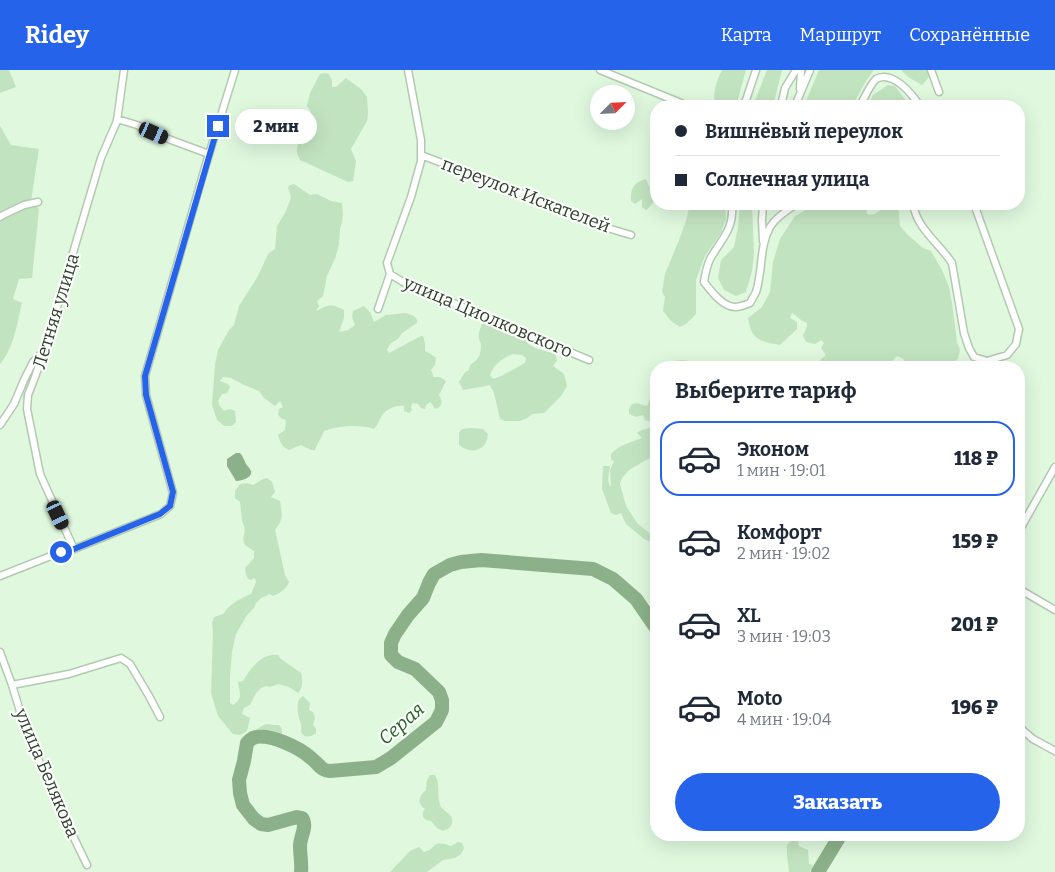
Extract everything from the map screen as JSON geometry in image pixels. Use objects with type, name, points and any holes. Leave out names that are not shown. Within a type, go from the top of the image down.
[{"type":"street","name":"Летняя улица","points":[[74,549],[40,474],[27,409],[28,395],[36,377],[102,158],[117,119],[124,70]]},
{"type":"street","points":[[0,576],[61,552],[74,549],[160,514],[170,506],[173,492],[146,395],[145,376],[235,70]]},
{"type":"street","name":"улица Циолковского","points":[[408,70],[421,140],[421,162],[411,197],[387,263],[390,274],[403,282],[589,360]]},
{"type":"street","points":[[600,70],[674,100]]},
{"type":"street","points":[[746,100],[756,70]]},
{"type":"street","points":[[783,100],[786,88],[796,70]]},
{"type":"street","points":[[800,95],[801,70]]},
{"type":"street","points":[[798,100],[810,70]]},
{"type":"street","points":[[931,70],[939,92]]},
{"type":"street","points":[[864,100],[878,77],[889,74],[897,77],[916,100]]},
{"type":"street","points":[[117,119],[137,125],[209,154]]},
{"type":"street","name":"переулок Искателей","points":[[421,155],[573,213],[601,226],[631,235]]},
{"type":"street","points":[[0,217],[24,205],[38,202]]},
{"type":"street","points":[[732,210],[731,223],[710,260],[704,282],[719,300],[732,307],[741,307],[750,303],[756,292],[764,242],[763,210]]},
{"type":"street","points":[[764,242],[771,226],[788,210]]},
{"type":"street","points":[[914,210],[919,222],[952,263],[964,333],[969,348],[974,357],[988,361],[1007,355],[1016,344],[1019,329],[976,210]]},
{"type":"street","points":[[378,309],[390,274]]},
{"type":"street","points":[[0,425],[14,404],[33,362],[44,350]]},
{"type":"street","points":[[1025,520],[1055,467]]},
{"type":"street","points":[[1025,593],[1055,610]]},
{"type":"street","name":"улица Белякова","points":[[0,652],[27,734],[87,865]]},
{"type":"street","points":[[12,685],[69,674],[121,658],[130,664],[160,717]]},
{"type":"street","points":[[1025,732],[1033,739],[1055,751]]},
{"type":"shaded area","points":[[0,70],[9,70],[16,87],[0,93]]},
{"type":"shaded area","points":[[722,70],[746,70],[738,100],[714,100],[718,79]]},
{"type":"shaded area","points":[[767,70],[782,70],[774,100],[755,100]]},
{"type":"shaded area","points":[[819,70],[874,70],[855,100],[806,100]]},
{"type":"shaded area","points":[[901,70],[930,70],[928,78],[922,85],[908,77]]},
{"type":"shaded area","points":[[320,74],[329,74],[332,80],[332,87],[336,87],[346,78],[362,90],[367,97],[367,121],[351,149],[356,161],[353,181],[348,182],[300,160],[297,154],[298,143],[311,112],[307,106],[310,93]]},
{"type":"shaded area","points":[[888,85],[895,86],[906,100],[871,100],[873,95]]},
{"type":"shaded area","points":[[0,126],[11,145],[39,149],[31,201],[39,209],[32,278],[19,279],[13,299],[22,303],[17,327],[9,351],[0,364]]},
{"type":"shaded area","points":[[646,179],[650,186],[650,207],[646,210],[642,207],[642,199],[635,204],[631,201],[632,190],[642,180]]},
{"type":"shaded area","points":[[294,184],[310,195],[317,194],[331,201],[342,203],[343,214],[339,244],[327,276],[323,296],[317,301],[319,306],[316,311],[330,306],[336,306],[344,310],[344,318],[339,332],[348,330],[355,325],[352,317],[353,311],[364,306],[370,312],[374,322],[386,315],[406,313],[414,316],[417,323],[402,333],[387,349],[389,353],[423,336],[425,351],[436,358],[435,365],[431,370],[434,377],[440,377],[446,381],[439,395],[441,400],[440,407],[435,409],[430,402],[426,405],[425,409],[413,403],[411,406],[412,410],[409,413],[404,411],[404,406],[393,407],[384,413],[374,429],[362,426],[349,426],[324,431],[315,450],[301,445],[289,450],[285,447],[278,435],[285,430],[286,420],[278,415],[279,409],[283,407],[280,401],[275,406],[264,398],[259,391],[231,378],[223,377],[220,381],[228,384],[230,387],[227,393],[222,394],[218,401],[224,411],[230,409],[235,411],[236,422],[232,426],[224,426],[217,420],[212,405],[218,350],[229,330],[234,325],[239,306],[258,276],[268,254],[275,249],[277,226],[291,198],[288,187]]},
{"type":"shaded area","points":[[689,210],[725,210],[726,219],[721,233],[705,256],[696,280],[696,314],[680,327],[671,321],[663,311],[665,297],[662,292],[665,274]]},
{"type":"shaded area","points":[[740,210],[752,210],[754,253],[752,271],[746,292],[736,296],[724,290],[718,278],[721,260],[734,247]]},
{"type":"shaded area","points":[[806,210],[868,210],[866,212],[869,215],[881,210],[899,210],[900,226],[923,248],[931,251],[949,287],[957,342],[960,350],[958,359],[955,361],[905,361],[897,356],[892,361],[819,361],[826,355],[821,348],[824,343],[821,340],[815,344],[806,342],[803,336],[807,323],[792,313],[790,318],[797,322],[797,329],[780,345],[758,339],[749,325],[748,318],[762,307],[770,292],[773,262],[780,239],[795,216]]},
{"type":"shaded area","points":[[483,322],[489,322],[494,329],[516,330],[530,345],[556,355],[557,361],[553,366],[564,374],[567,386],[561,396],[544,413],[532,414],[520,421],[505,421],[500,419],[494,393],[490,385],[463,390],[459,382],[465,372],[469,370],[470,365],[480,355],[479,334]],"holes":[[[513,354],[522,355],[526,358],[525,363],[493,379],[490,375],[496,365],[502,360]]]},
{"type":"shaded area","points":[[650,398],[650,421],[645,420],[643,415],[636,417],[629,414],[632,404],[637,403],[647,406]]},
{"type":"shaded area","points":[[650,427],[650,458],[629,470],[622,478],[620,484],[626,506],[637,523],[650,534],[650,542],[644,539],[626,524],[621,513],[616,515],[611,513],[602,489],[603,466],[610,466],[608,480],[611,486],[610,470],[614,461],[611,460],[611,454],[621,446],[642,438],[637,433]]},
{"type":"shaded area","points":[[462,429],[483,429],[488,434],[485,444],[478,450],[468,450],[459,445],[459,433]]},
{"type":"shaded area","points":[[236,453],[241,454],[251,473],[246,479],[236,481],[227,466],[227,459]]},
{"type":"shaded area","points":[[267,478],[272,482],[275,492],[271,497],[280,501],[282,516],[275,530],[285,575],[289,582],[285,589],[278,594],[273,596],[270,594],[261,598],[247,615],[236,634],[232,652],[230,703],[233,705],[239,700],[238,682],[243,681],[261,659],[272,655],[278,655],[301,673],[302,683],[298,693],[289,687],[278,684],[261,688],[250,705],[244,708],[242,714],[250,718],[247,731],[240,735],[233,734],[218,716],[211,693],[212,622],[214,617],[223,614],[236,602],[251,594],[256,582],[255,578],[248,579],[246,574],[245,568],[254,558],[254,551],[245,545],[243,539],[245,530],[240,502],[235,498],[235,491],[240,484],[247,483],[253,485]]},
{"type":"shaded area","points":[[303,696],[310,703],[309,710],[313,712],[315,718],[313,725],[316,728],[316,733],[308,737],[304,736],[301,732],[298,711],[299,699]]},
{"type":"shaded area","points":[[267,724],[279,725],[282,730],[281,736],[274,736],[263,744],[251,741],[249,734]]},
{"type":"shaded area","points":[[430,775],[435,775],[437,779],[441,807],[452,820],[451,826],[443,831],[423,817],[425,809],[420,804],[420,799],[426,790],[427,780]]},
{"type":"shaded area","points":[[791,841],[798,841],[799,846],[808,850],[809,864],[813,865],[810,872],[789,872],[787,845]]},
{"type":"shaded area","points":[[458,842],[462,843],[464,848],[461,854],[455,858],[443,860],[427,872],[390,872],[410,851],[419,847],[424,852],[437,844],[451,846]]},
{"type":"waterway","name":"Серая","points":[[301,872],[300,842],[304,828],[302,818],[297,817],[268,825],[261,824],[254,819],[243,805],[239,780],[247,743],[253,738],[259,737],[267,737],[284,742],[311,758],[322,768],[330,771],[376,767],[391,758],[436,722],[442,710],[442,700],[439,692],[415,669],[398,662],[391,655],[391,643],[395,634],[423,598],[434,574],[450,565],[481,560],[593,569],[613,579],[636,599],[650,619]]},
{"type":"waterway","name":"Серая","points":[[818,872],[837,841]]},
{"type":"route","points":[[61,552],[74,549],[160,514],[170,506],[173,492],[146,395],[145,376],[218,126]]}]
